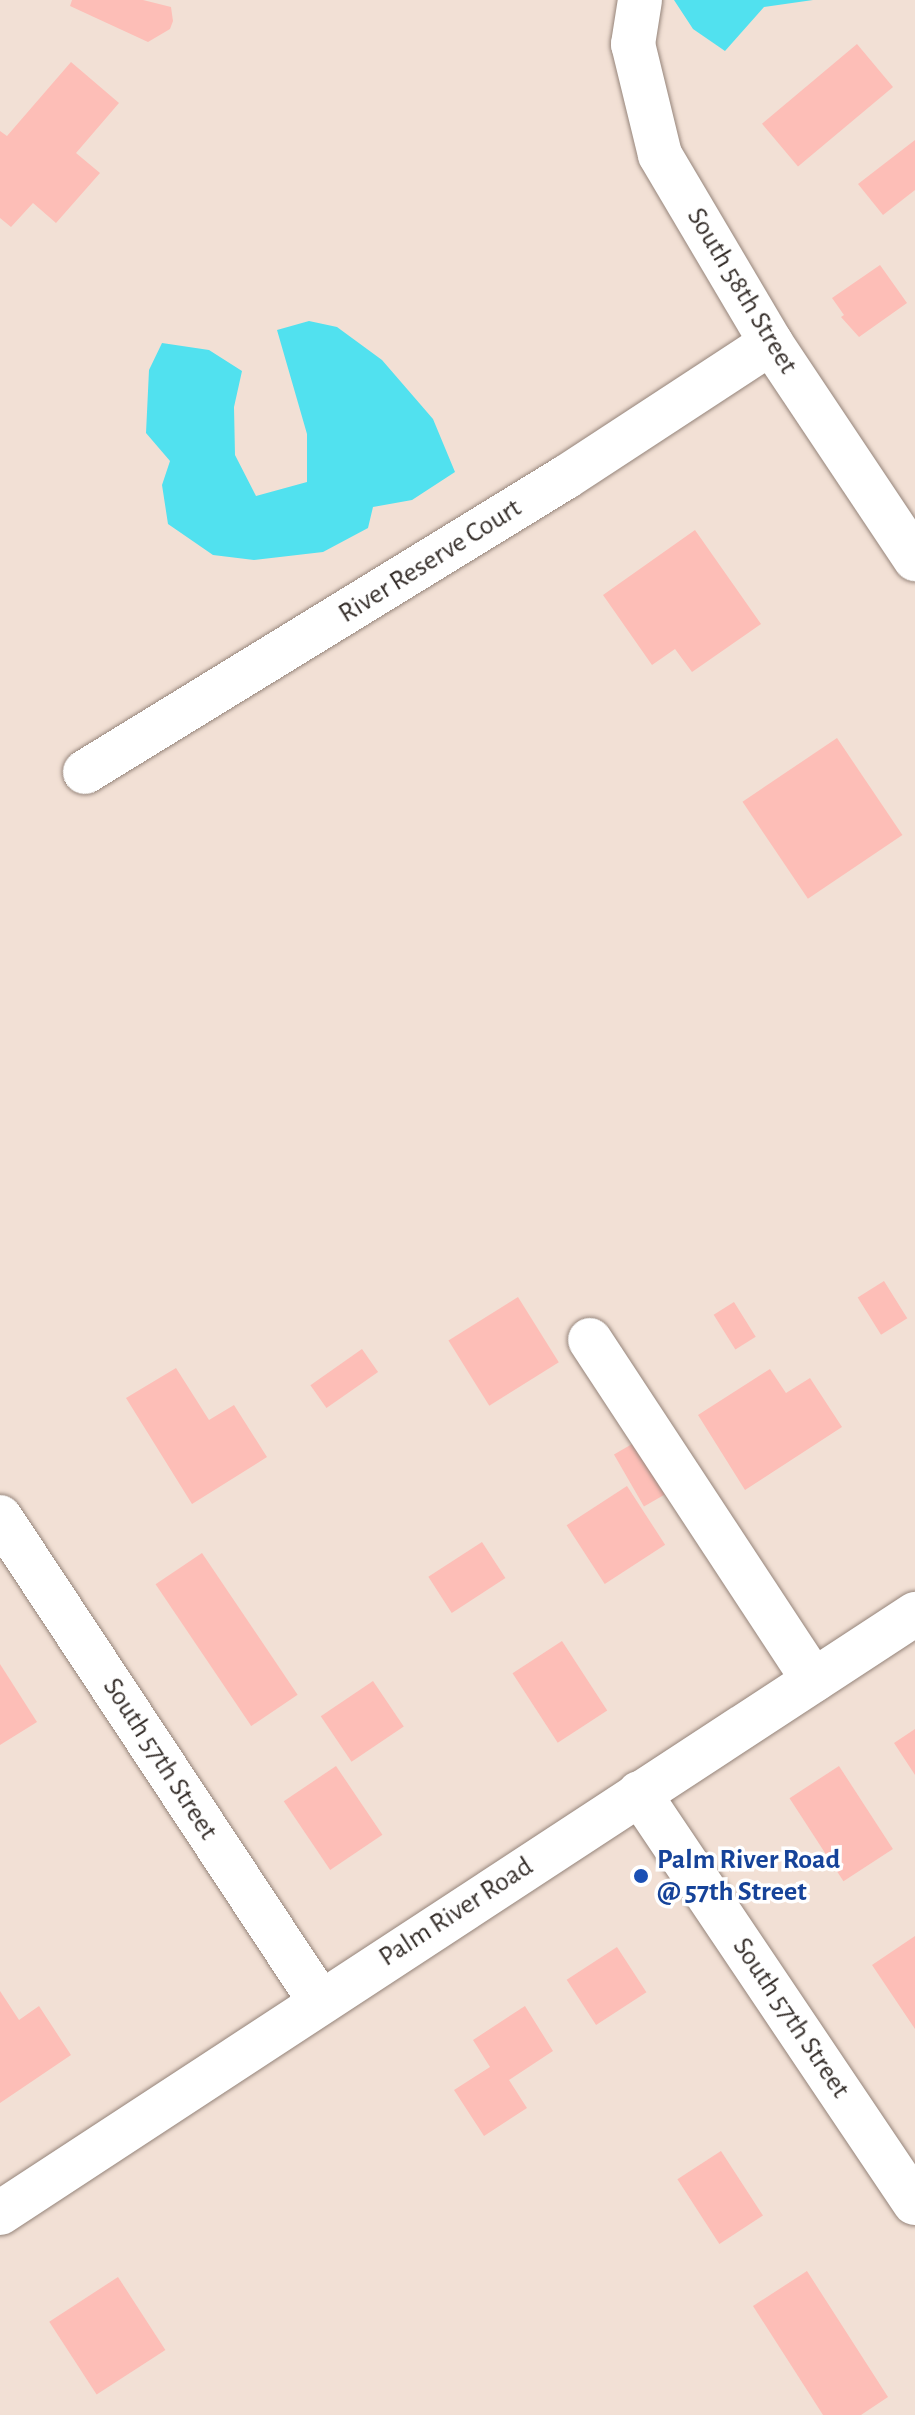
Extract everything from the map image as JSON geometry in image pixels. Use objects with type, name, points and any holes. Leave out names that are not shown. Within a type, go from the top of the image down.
[{"type":"street","name":"South 58th Street","points":[[640,0],[633,44],[660,155],[771,343],[915,559]]},
{"type":"street","name":"River Reserve Court","points":[[85,772],[566,477],[771,343]]},
{"type":"street","points":[[590,1340],[813,1680]]},
{"type":"street","name":"South 57th Street","points":[[0,1517],[319,2000]]},
{"type":"street","name":"Palm River Road","points":[[0,2213],[319,2000],[915,1614]]},
{"type":"street","name":"South 57th Street","points":[[639,1793],[915,2203]]},
{"type":"water","points":[[674,0],[813,0],[764,7],[725,51],[693,29]]},
{"type":"water","points":[[309,321],[337,327],[382,360],[433,419],[455,472],[412,500],[373,507],[368,528],[323,552],[254,560],[213,555],[168,524],[162,485],[170,461],[146,433],[149,370],[162,343],[209,350],[242,371],[234,407],[235,455],[256,496],[307,482],[307,434],[277,330]]},
{"type":"building","points":[[72,0],[143,0],[171,7],[173,21],[170,29],[148,42],[70,6]]},
{"type":"building","points":[[857,44],[893,87],[798,167],[762,124]]},
{"type":"building","points":[[71,62],[119,103],[76,153],[100,173],[56,223],[33,203],[11,227],[0,218],[0,131],[7,136]]},
{"type":"building","points":[[915,140],[915,190],[883,215],[858,184]]},
{"type":"building","points":[[880,265],[907,303],[859,337],[841,317],[844,315],[832,298]]},
{"type":"building","points":[[695,530],[761,624],[692,672],[675,649],[652,665],[603,595]]},
{"type":"building","points":[[837,738],[902,835],[808,899],[742,802]]},
{"type":"building","points":[[884,1281],[907,1318],[881,1335],[858,1297]]},
{"type":"building","points":[[518,1297],[559,1362],[489,1406],[448,1340]]},
{"type":"building","points":[[734,1302],[756,1337],[735,1349],[714,1315]]},
{"type":"building","points":[[362,1349],[378,1372],[326,1408],[310,1385]]},
{"type":"building","points":[[176,1368],[209,1420],[234,1405],[267,1457],[192,1504],[126,1398]]},
{"type":"building","points":[[770,1369],[786,1393],[810,1378],[842,1427],[745,1490],[698,1415]]},
{"type":"building","points":[[646,1436],[676,1488],[644,1506],[614,1454]]},
{"type":"building","points":[[627,1486],[665,1545],[605,1584],[567,1525]]},
{"type":"building","points":[[482,1542],[505,1578],[452,1613],[428,1577]]},
{"type":"building","points":[[202,1553],[298,1695],[251,1726],[156,1584]]},
{"type":"building","points":[[562,1641],[607,1711],[558,1743],[513,1673]]},
{"type":"building","points":[[0,1664],[37,1722],[0,1745]]},
{"type":"building","points":[[373,1681],[404,1727],[352,1762],[321,1716]]},
{"type":"building","points":[[915,1729],[915,1775],[894,1743]]},
{"type":"building","points":[[336,1766],[382,1835],[330,1870],[284,1801]]},
{"type":"building","points":[[839,1766],[893,1849],[843,1881],[790,1798]]},
{"type":"building","points":[[915,1936],[915,2029],[872,1965]]},
{"type":"building","points":[[617,1947],[646,1992],[596,2025],[567,1980]]},
{"type":"building","points":[[0,1991],[19,2020],[39,2006],[71,2055],[0,2103]]},
{"type":"building","points":[[525,2006],[553,2051],[509,2080],[527,2108],[484,2136],[454,2090],[490,2067],[473,2040]]},
{"type":"building","points":[[721,2151],[763,2216],[719,2244],[677,2179]]},
{"type":"building","points":[[807,2271],[888,2397],[861,2415],[823,2415],[753,2306]]},
{"type":"building","points":[[118,2277],[165,2350],[97,2395],[49,2322]]},
{"type":"place","name":"Palm River Road @ 57th Street","points":[[641,1876]]}]
